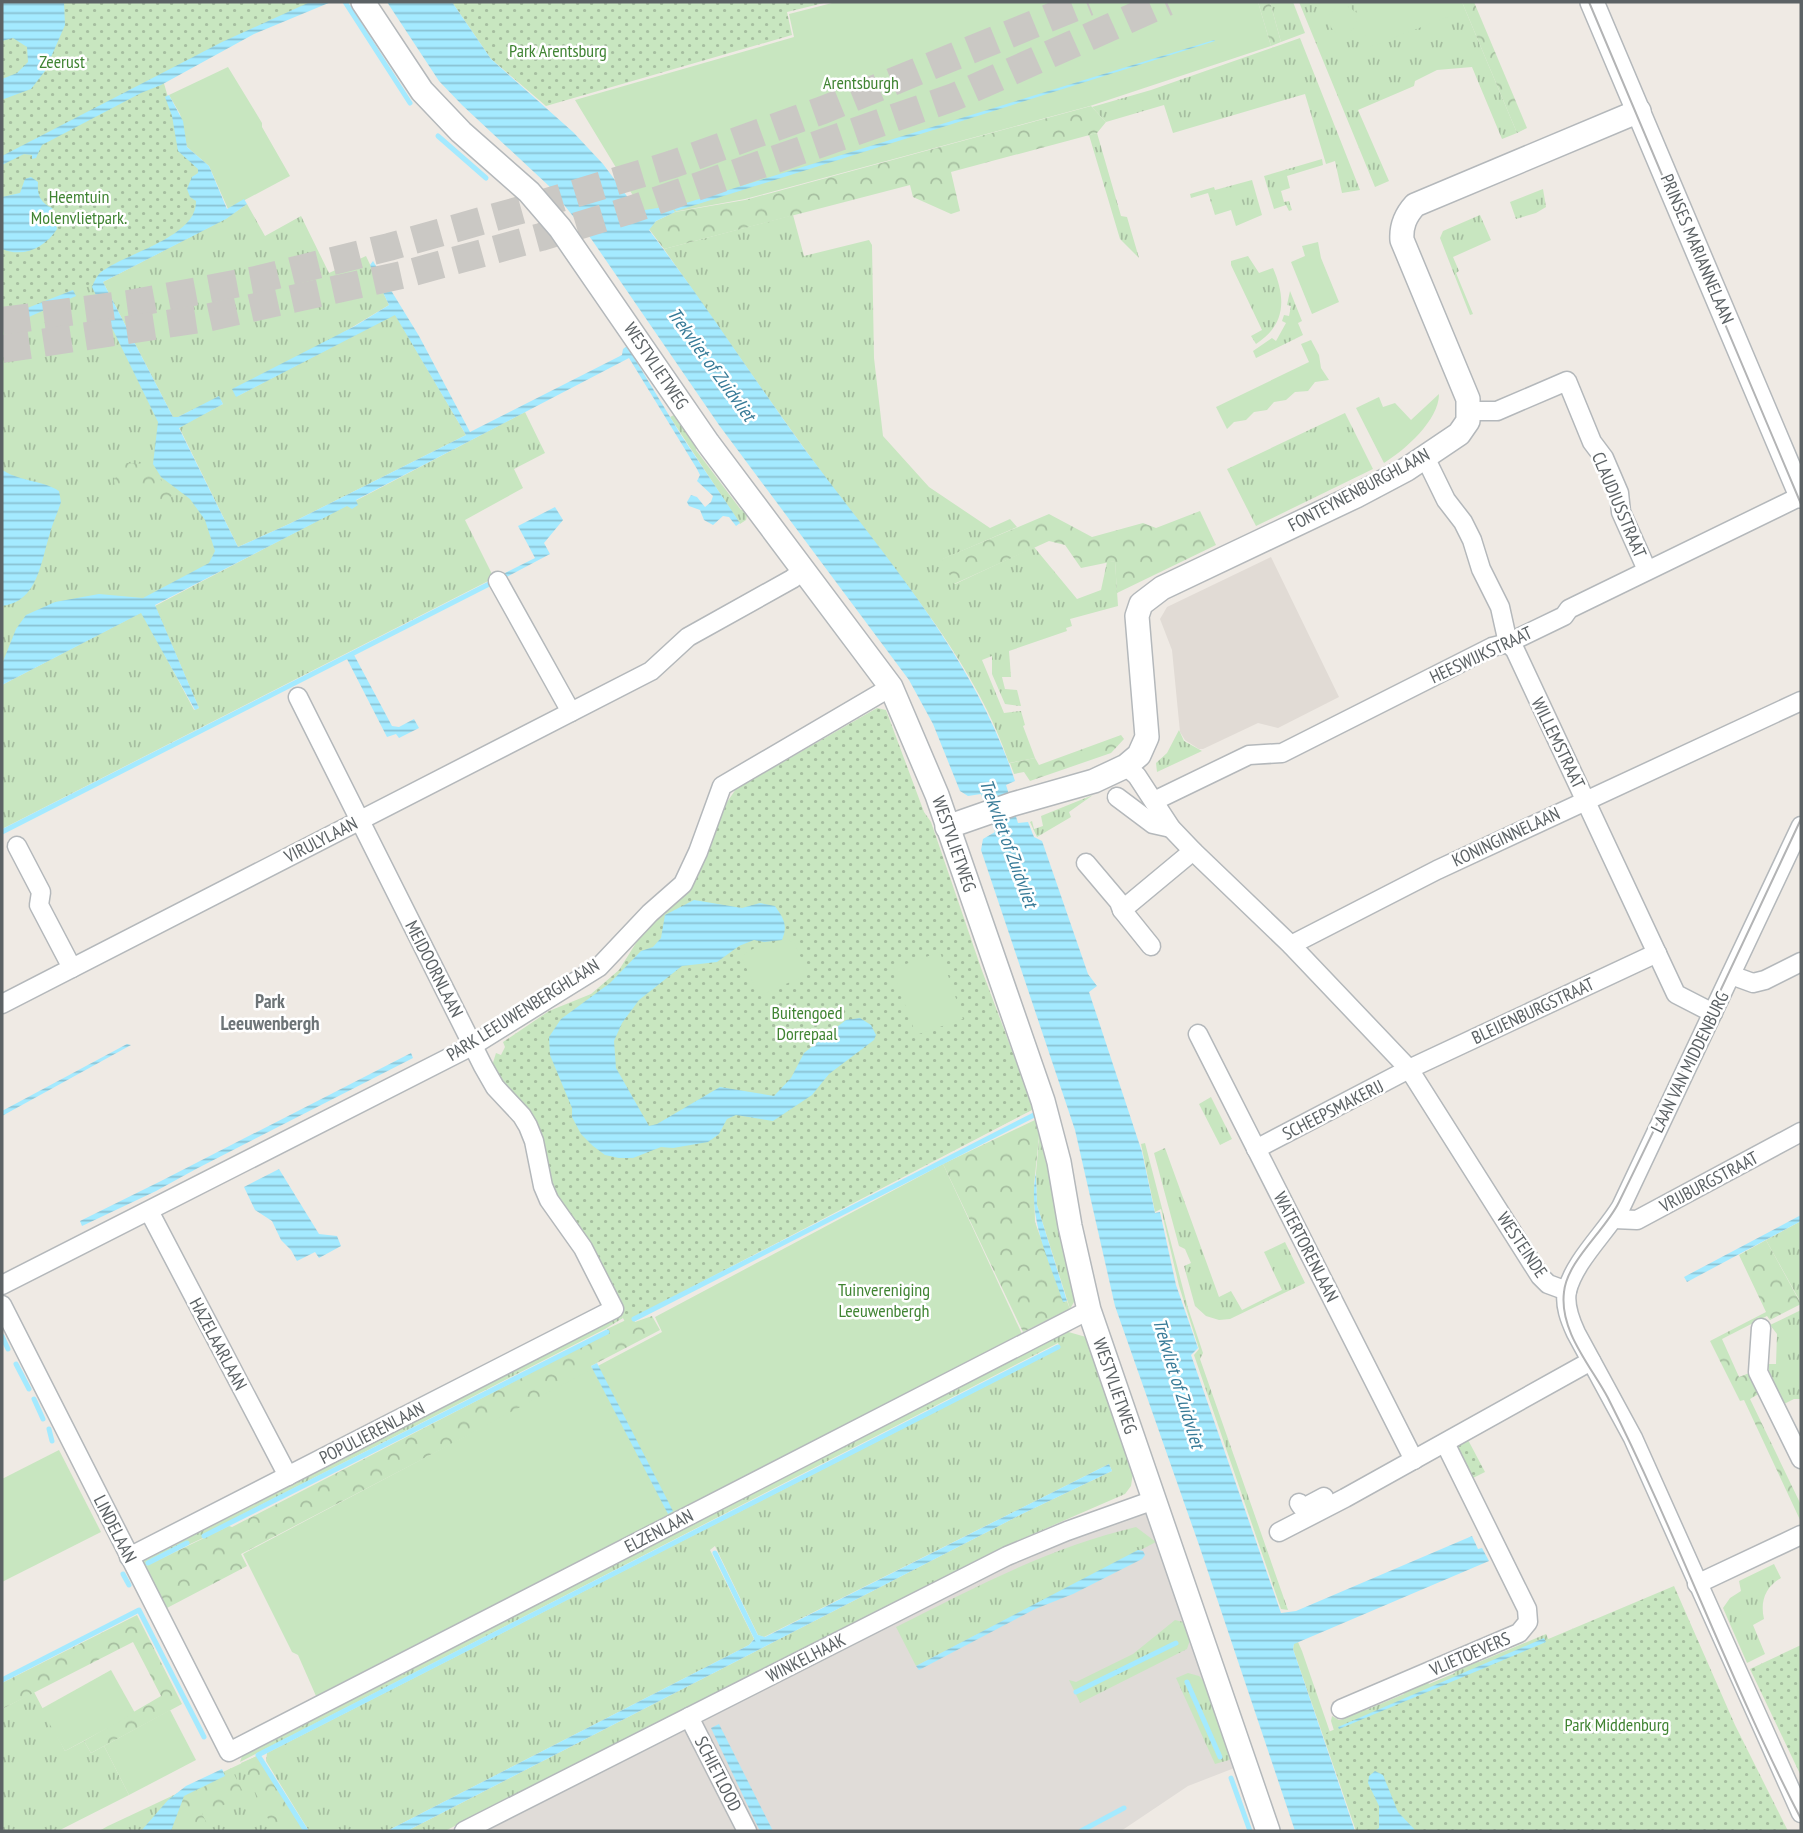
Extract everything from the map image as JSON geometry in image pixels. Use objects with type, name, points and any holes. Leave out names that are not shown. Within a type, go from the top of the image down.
[{"type":"street","name":"WESTVLIETWEG","points":[[363,2],[422,92],[461,132],[529,192],[560,228],[708,443],[891,687],[917,745],[947,827],[1052,1132],[1081,1283],[1089,1310],[1268,1831]]},
{"type":"street","name":"PRINSES MARIANNELAAN","points":[[1592,2],[1801,496]]},
{"type":"street","points":[[1469,411],[1465,391],[1402,240],[1407,214],[1415,205],[1429,198],[1639,111]]},
{"type":"street","name":"CLAUDIUSSTRAAT","points":[[1469,411],[1497,411],[1567,381],[1592,442],[1604,458],[1619,493],[1620,512],[1647,570]]},
{"type":"street","name":"FONTEYNENBURGHLAAN","points":[[947,827],[1013,804],[1094,781],[1126,766],[1139,755],[1147,737],[1137,616],[1141,604],[1163,588],[1407,469],[1459,434],[1468,421],[1469,411]]},
{"type":"street","name":"WILLEMSTRAAT","points":[[1424,457],[1446,500],[1463,522],[1472,540],[1481,569],[1500,607],[1508,643],[1515,650],[1676,994],[1713,1013]]},
{"type":"street","name":"HEESWIJKSTRAAT","points":[[1154,801],[1249,755],[1282,752],[1492,647],[1508,643],[1564,616],[1569,609],[1801,496]]},
{"type":"street","name":"VIRULYLAAN","points":[[2,1004],[651,671],[688,637],[804,570]]},
{"type":"street","points":[[498,581],[571,712]]},
{"type":"street","name":"PARK LEEUWENBERGHLAAN","points":[[2,1285],[472,1046],[599,967],[650,913],[683,884],[698,852],[722,786],[891,687]]},
{"type":"street","name":"MEIDOORNLAAN","points":[[298,696],[472,1046],[495,1087],[528,1126],[549,1200],[583,1248],[614,1309]]},
{"type":"street","name":"KONINGINNELAAN","points":[[1291,945],[1424,876],[1801,701]]},
{"type":"street","name":"WESTEINDE","points":[[1126,766],[1137,776],[1171,828],[1193,852],[1291,945],[1409,1069],[1540,1276],[1548,1284],[1567,1291]]},
{"type":"street","name":"WESTEINDE","points":[[1117,797],[1153,824],[1171,828]]},
{"type":"street","name":"LAAN VAN MIDDENBURG","points":[[1567,1291],[1582,1261],[1614,1219],[1801,826]]},
{"type":"street","points":[[17,846],[41,892],[39,905],[72,968]]},
{"type":"street","points":[[1122,910],[1193,852]]},
{"type":"street","points":[[1086,863],[1152,946]]},
{"type":"street","name":"BLEIJENBURGSTRAAT","points":[[1409,1069],[1657,953]]},
{"type":"street","points":[[1731,975],[1752,983],[1765,980],[1801,962]]},
{"type":"street","name":"WATERTORENLAAN","points":[[1198,1034],[1414,1460]]},
{"type":"street","name":"SCHEEPSMAKERIJ","points":[[1256,1149],[1409,1069]]},
{"type":"street","name":"VRIJBURGSTRAAT","points":[[1614,1219],[1637,1220],[1801,1132]]},
{"type":"street","name":"HAZELAARLAAN","points":[[149,1211],[288,1476]]},
{"type":"street","points":[[1567,1291],[1569,1317],[1633,1438],[1801,1813]]},
{"type":"street","name":"LINDELAAN","points":[[2,1306],[229,1752]]},
{"type":"street","name":"POPULIERENLAAN","points":[[129,1557],[614,1309]]},
{"type":"street","name":"ELZENLAAN","points":[[229,1752],[1089,1310]]},
{"type":"street","points":[[1761,1328],[1758,1372],[1801,1459]]},
{"type":"street","points":[[1279,1532],[1591,1361]]},
{"type":"street","name":"VLIETOEVERS","points":[[1341,1709],[1519,1633],[1528,1622],[1527,1609],[1445,1443]]},
{"type":"street","points":[[1299,1503],[1301,1506],[1307,1506],[1339,1489],[1345,1498]]},
{"type":"street","name":"WINKELHAAK","points":[[464,1831],[1007,1556],[1154,1500]]},
{"type":"street","points":[[1697,1584],[1801,1535]]},
{"type":"street","name":"SCHIETLOOD","points":[[689,1717],[747,1831]]},
{"type":"shaded area","points":[[1271,557],[1339,697],[1278,728],[1258,723],[1199,749],[1185,740],[1180,732],[1172,650],[1160,619],[1167,607]]},
{"type":"shaded area","points":[[1144,1494],[1237,1767],[1188,1786],[1121,1831],[453,1831],[887,1610]]},
{"type":"green space","name":"Zeerust","points":[[2,2],[321,2],[247,34],[2,161]]},
{"type":"green space","name":"Park Arentsburg","points":[[452,2],[828,2],[787,12],[792,35],[546,106],[491,59]]},
{"type":"green space","name":"Arentsburgh","points":[[836,2],[1258,2],[1271,46],[1090,106],[745,199],[646,217],[575,100],[794,37],[789,14]]},
{"type":"green space","points":[[1258,2],[1270,2],[1281,42],[1271,46]]},
{"type":"green space","points":[[1270,2],[1293,2],[1305,33],[1281,42]]},
{"type":"green space","points":[[1299,2],[1462,2],[1517,133],[1502,139],[1472,67],[1437,70],[1415,81],[1414,86],[1358,110],[1389,181],[1375,187]]},
{"type":"green space","points":[[1353,2],[1445,2],[1450,16],[1370,47]]},
{"type":"green space","points":[[1462,2],[1474,2],[1527,128],[1517,133]]},
{"type":"green space","points":[[1343,6],[1353,10],[1357,20],[1353,30],[1343,34],[1333,30],[1329,20],[1333,10]]},
{"type":"green space","points":[[1300,38],[1360,190],[1342,193],[1335,161],[1326,164],[1305,94],[1173,133],[1164,105],[1106,122],[1092,107],[1151,90]]},
{"type":"green space","points":[[228,67],[290,176],[228,209],[209,166],[187,147],[180,114],[169,95]]},
{"type":"green space","name":"Heemtuin Molenvlietpark.","points":[[163,80],[183,149],[202,167],[201,224],[101,280],[2,320],[2,163]]},
{"type":"green space","points":[[1091,106],[1106,122],[1097,133],[951,172],[960,211],[951,214],[913,197],[910,185],[664,249],[649,229],[656,221],[675,212],[745,200]]},
{"type":"green space","points":[[1097,133],[1121,216],[1127,217],[1139,258],[1120,239],[1089,135]]},
{"type":"green space","points":[[1322,159],[1323,165],[1287,176],[1290,188],[1281,191],[1284,202],[1289,201],[1292,210],[1289,211],[1286,205],[1274,209],[1264,176]]},
{"type":"green space","points":[[1252,180],[1262,215],[1236,226],[1231,210],[1215,215],[1208,193],[1191,198],[1190,194]]},
{"type":"green space","points":[[1543,189],[1546,207],[1516,219],[1510,202]]},
{"type":"green space","points":[[247,204],[265,236],[301,216],[329,273],[366,256],[389,305],[236,397],[395,314],[466,435],[238,547],[179,427],[223,404],[219,397],[173,417],[103,282],[225,219]]},
{"type":"green space","points":[[793,215],[804,256],[869,240],[872,245],[874,358],[883,436],[929,487],[990,528],[1010,519],[1017,527],[943,559],[955,584],[1034,547],[1077,599],[1101,590],[1107,562],[1115,561],[1118,606],[1070,619],[1072,626],[1066,628],[1067,631],[1009,651],[1011,677],[1002,677],[1005,689],[1017,690],[1021,706],[1005,704],[992,674],[992,656],[982,660],[1004,713],[1021,711],[1025,725],[1023,726],[1035,758],[1009,763],[978,692],[936,625],[797,438],[664,249]]},
{"type":"green space","points":[[1480,215],[1491,240],[1453,257],[1459,271],[1456,273],[1473,314],[1470,315],[1440,238],[1443,231]]},
{"type":"green space","points":[[1318,242],[1321,258],[1339,302],[1312,314],[1291,262],[1305,256],[1302,246]]},
{"type":"green space","points":[[1248,256],[1259,273],[1273,268],[1281,300],[1278,320],[1266,337],[1256,344],[1251,336],[1262,330],[1231,265],[1231,261]]},
{"type":"green space","points":[[97,276],[232,556],[2,676],[2,323]]},
{"type":"green space","points":[[1290,291],[1302,321],[1298,323],[1303,335],[1256,358],[1253,351],[1272,338],[1276,341],[1286,323],[1282,321],[1284,315],[1289,316],[1291,306],[1287,305]]},
{"type":"green space","points":[[1311,340],[1319,355],[1321,368],[1329,380],[1315,382],[1308,391],[1295,392],[1286,400],[1274,402],[1267,410],[1254,412],[1246,420],[1234,422],[1227,429],[1216,407],[1309,362],[1301,344]]},
{"type":"green space","points":[[1439,394],[1427,424],[1411,442],[1384,463],[1356,408],[1379,397],[1383,407],[1395,403],[1411,420]]},
{"type":"green space","points":[[525,412],[545,453],[514,469],[523,488],[465,520],[494,578],[2,829],[2,685],[142,612],[194,710],[199,708],[155,606]]},
{"type":"green space","points":[[1345,413],[1373,469],[1256,526],[1227,469]]},
{"type":"green space","points":[[678,415],[698,444],[696,450],[741,510],[748,510],[746,520],[740,524],[670,417]]},
{"type":"green space","points":[[125,463],[150,464],[172,496],[151,506],[134,481],[116,491],[114,480]]},
{"type":"green space","points":[[1200,511],[1216,545],[1117,593],[1115,561],[1081,568],[1065,545],[1049,541],[954,584],[942,559],[1049,514],[1092,537],[1143,523],[1156,528]]},
{"type":"green space","name":"Buitengoed Dorrepaal","points":[[877,708],[886,710],[924,812],[931,822],[981,968],[1034,1109],[625,1322],[584,1240],[551,1194],[491,1069],[496,1053],[501,1055],[505,1047],[503,1042],[549,1011],[591,994],[619,970],[641,935],[698,876],[727,802],[736,789]]},
{"type":"green space","points":[[1179,730],[1184,741],[1202,751],[1157,772],[1156,763],[1167,753]]},
{"type":"green space","points":[[1121,735],[1124,739],[1111,753],[1030,781],[1024,772],[1014,774],[1010,763],[1035,758],[1039,765]]},
{"type":"green space","points":[[1093,795],[1069,812],[1071,817],[1037,837],[1030,822],[1032,821],[1034,829],[1043,826],[1041,816]]},
{"type":"green space","points":[[782,935],[795,944],[808,974],[759,996],[741,956],[763,943],[774,943]]},
{"type":"green space","points":[[940,952],[963,1019],[916,1035],[892,969]]},
{"type":"green space","points":[[501,1056],[1033,1094],[1041,1117],[1034,1185],[1035,1222],[1064,1302],[1067,1301],[1070,1309],[1023,1332],[943,1164],[1037,1119],[1033,1109],[632,1317],[635,1322],[652,1316],[660,1330],[591,1366],[593,1370],[241,1554],[247,1566],[167,1608],[162,1606],[144,1567],[229,1526],[232,1527],[608,1333],[607,1329],[626,1320]]},
{"type":"green space","points":[[1211,1097],[1232,1139],[1220,1145],[1199,1104]]},
{"type":"green space","points":[[1041,1117],[1076,1290],[1070,1309],[1037,1205],[1036,1173]]},
{"type":"green space","points":[[1145,1143],[1188,1308],[1203,1353],[1200,1359],[1288,1610],[1281,1609],[1194,1355],[1199,1349],[1179,1286],[1161,1209],[1155,1212],[1141,1144]]},
{"type":"green space","points":[[1165,1148],[1219,1297],[1231,1291],[1242,1310],[1282,1290],[1264,1252],[1285,1242],[1305,1283],[1230,1319],[1219,1320],[1206,1316],[1195,1306],[1184,1266],[1191,1263],[1185,1249],[1179,1246],[1154,1153]]},
{"type":"green space","name":"Tuinvereniging Leeuwenbergh","points":[[943,1164],[1022,1334],[316,1696],[298,1655],[292,1652],[243,1554],[662,1332],[655,1317]]},
{"type":"green space","points":[[1801,1221],[1801,1303],[1766,1240]]},
{"type":"green space","points":[[1766,1240],[1801,1304],[1770,1320],[1767,1316],[1722,1339],[1739,1377],[1752,1372],[1762,1392],[1750,1399],[1801,1505],[1801,1522],[1744,1400],[1740,1401],[1710,1341],[1766,1312],[1739,1255]]},
{"type":"green space","points":[[1801,1310],[1801,1399],[1784,1404],[1769,1371],[1768,1364],[1776,1364],[1777,1334],[1770,1325]]},
{"type":"green space","points":[[621,1313],[623,1318],[605,1329],[202,1535],[203,1538],[188,1545],[186,1542],[147,1562],[148,1565],[141,1569],[143,1558]]},
{"type":"green space","points":[[1065,1331],[1086,1337],[1093,1347],[1134,1466],[1131,1486],[1125,1494],[1010,1544],[445,1831],[407,1831],[1024,1513],[1112,1471],[1109,1464],[764,1637],[758,1635],[715,1546],[710,1550],[754,1639],[749,1645],[387,1831],[309,1831],[266,1761],[267,1753],[1060,1348],[1058,1343],[240,1762],[243,1753]]},
{"type":"green space","points":[[1467,1438],[1485,1472],[1469,1480],[1456,1450],[1460,1441]]},
{"type":"green space","points":[[59,1450],[101,1532],[2,1582],[2,1479]]},
{"type":"green space","points":[[1136,1527],[1156,1542],[916,1666],[896,1627],[1043,1557],[1104,1535]]},
{"type":"green space","points":[[1774,1564],[1781,1578],[1771,1586],[1765,1596],[1764,1619],[1753,1625],[1765,1654],[1747,1663],[1723,1608],[1730,1598],[1741,1591],[1739,1581]]},
{"type":"green space","name":"Park Middenburg","points":[[1674,1586],[1735,1725],[1788,1831],[1359,1831],[1326,1733]]},
{"type":"green space","points":[[137,1615],[182,1704],[91,1753],[84,1741],[161,1696],[133,1642],[4,1708],[2,1683]]},
{"type":"green space","points":[[1175,1620],[1187,1623],[1191,1637],[1187,1649],[1080,1703],[1069,1680],[1076,1682],[1133,1654]]},
{"type":"green space","points":[[1546,1634],[1552,1647],[1337,1740],[1332,1716],[1339,1720],[1344,1719],[1363,1705],[1366,1710],[1404,1694],[1403,1689],[1426,1679],[1429,1684],[1455,1673],[1453,1668],[1476,1658],[1479,1662]]},
{"type":"green space","points":[[1298,1642],[1364,1831],[1356,1831],[1293,1649],[1294,1643]]},
{"type":"green space","points":[[1801,1645],[1801,1776],[1750,1669]]},
{"type":"green space","points":[[111,1670],[135,1713],[65,1751],[41,1709]]},
{"type":"green space","points":[[1188,1673],[1199,1676],[1208,1685],[1232,1756],[1229,1760],[1215,1764],[1176,1678]]},
{"type":"green space","points":[[34,1692],[65,1751],[84,1741],[91,1753],[104,1746],[129,1795],[58,1831],[2,1831],[2,1705],[4,1708]]},
{"type":"green space","points":[[170,1710],[196,1760],[129,1795],[104,1746]]},
{"type":"green space","points":[[257,1756],[304,1831],[99,1831],[108,1826]]},
{"type":"green space","points":[[257,1756],[304,1831],[274,1831],[241,1763]]},
{"type":"green space","points":[[231,1768],[245,1796],[202,1814],[211,1831],[171,1831],[184,1796],[225,1777],[224,1773]]},
{"type":"water","points":[[2,2],[64,2],[65,25],[45,71],[31,89],[4,99],[2,79],[17,73],[28,62],[27,47],[13,38],[2,41]]},
{"type":"water","points":[[310,2],[331,2],[254,34],[42,145],[36,158],[32,159],[32,155],[24,154],[2,165],[2,156],[222,42]]},
{"type":"water","name":"Trekvliet of Zuidvliet","points":[[387,2],[452,2],[491,59],[573,132],[603,164],[638,211],[671,206],[675,212],[656,221],[649,230],[806,451],[924,608],[976,691],[1015,781],[1006,785],[1018,823],[1028,822],[1034,837],[1042,841],[1088,974],[1097,986],[1089,992],[1142,1152],[1155,1213],[1160,1212],[1176,1285],[1198,1348],[1191,1355],[1281,1613],[1296,1611],[1472,1536],[1478,1549],[1482,1548],[1489,1561],[1294,1644],[1293,1649],[1355,1831],[1295,1831],[1115,1306],[1075,1130],[981,850],[983,839],[995,832],[981,794],[968,796],[960,791],[933,724],[909,680],[719,425],[592,240],[549,186],[439,81]]},
{"type":"water","points":[[1214,40],[676,211],[673,207]]},
{"type":"water","points":[[169,95],[183,121],[187,147],[209,166],[227,209],[244,199],[247,204],[226,219],[103,282],[173,417],[219,396],[223,404],[179,428],[238,547],[466,435],[395,315],[236,397],[232,389],[355,326],[389,305],[370,265],[373,261],[419,336],[470,432],[622,355],[627,346],[681,435],[740,523],[736,526],[729,517],[723,516],[713,525],[704,520],[700,510],[689,506],[687,502],[691,495],[697,497],[705,507],[713,496],[697,481],[700,475],[697,469],[629,358],[356,500],[358,505],[352,509],[347,506],[155,605],[199,708],[195,710],[141,613],[2,685],[2,664],[16,629],[26,615],[55,602],[99,594],[143,598],[209,563],[215,551],[205,520],[190,499],[161,477],[153,464],[158,422],[92,287],[100,273],[172,235],[185,225],[193,214],[196,201],[190,197],[187,189],[198,169],[178,151],[172,116],[165,97]]},
{"type":"water","points":[[31,177],[38,182],[42,201],[52,208],[57,229],[40,246],[25,252],[10,252],[2,249],[2,197],[20,193],[25,179]]},
{"type":"water","points":[[73,290],[76,296],[2,329],[2,318]]},
{"type":"water","points":[[2,470],[52,487],[59,491],[61,502],[31,589],[14,603],[2,606]]},
{"type":"water","points":[[555,507],[563,520],[544,543],[550,554],[503,579],[501,575],[535,558],[518,526]]},
{"type":"water","points":[[353,653],[392,726],[399,727],[414,719],[419,728],[399,738],[396,734],[387,737],[346,657]]},
{"type":"water","points":[[694,900],[742,908],[760,903],[775,906],[783,919],[785,930],[782,940],[754,940],[739,946],[717,962],[682,966],[639,1000],[622,1023],[614,1041],[616,1068],[649,1126],[720,1087],[774,1096],[791,1078],[804,1053],[846,1020],[860,1018],[871,1025],[876,1035],[874,1040],[829,1074],[812,1095],[773,1121],[736,1115],[727,1119],[719,1134],[708,1142],[673,1148],[661,1147],[633,1158],[605,1155],[581,1134],[572,1117],[572,1108],[550,1055],[549,1037],[561,1019],[610,983],[641,951],[653,947],[661,938],[665,915]]},
{"type":"water","points":[[127,1044],[131,1045],[2,1116],[2,1111]]},
{"type":"water","points":[[411,1053],[413,1058],[156,1191],[82,1226],[80,1221]]},
{"type":"water","points":[[279,1169],[319,1234],[337,1236],[341,1246],[319,1258],[315,1252],[297,1261],[281,1240],[272,1221],[255,1210],[244,1187]]},
{"type":"water","points":[[1036,1173],[1037,1205],[1067,1301],[1063,1302],[1037,1223],[1034,1206]]},
{"type":"water","points":[[1801,1215],[1801,1221],[1687,1282],[1684,1277]]},
{"type":"water","points":[[597,1363],[673,1511],[668,1514],[591,1366]]},
{"type":"water","points":[[1109,1464],[1112,1471],[1024,1513],[407,1831],[387,1831],[749,1645],[758,1635],[765,1637]]},
{"type":"water","points":[[1138,1550],[1145,1555],[1142,1559],[1073,1594],[1035,1609],[919,1670],[916,1666]]},
{"type":"water","points":[[1544,1638],[1546,1642],[1339,1729],[1338,1727]]},
{"type":"water","points":[[719,1724],[773,1831],[760,1831],[711,1728]]},
{"type":"water","points":[[222,1769],[225,1776],[184,1796],[171,1831],[141,1831],[168,1800],[186,1786]]},
{"type":"water","points":[[1375,1771],[1383,1775],[1398,1812],[1416,1831],[1374,1831],[1379,1828],[1379,1806],[1368,1783],[1369,1776]]},
{"type":"waterway","points":[[345,2],[410,103]]},
{"type":"waterway","points":[[438,136],[486,178]]},
{"type":"waterway","points":[[2,832],[495,581]]},
{"type":"waterway","points":[[634,1319],[1034,1115]]},
{"type":"waterway","points":[[204,1536],[607,1332]]},
{"type":"waterway","points":[[2,1336],[8,1349]]},
{"type":"waterway","points":[[306,1831],[258,1755],[1058,1347]]},
{"type":"waterway","points":[[16,1364],[29,1389]]},
{"type":"waterway","points":[[34,1399],[43,1419]]},
{"type":"waterway","points":[[49,1429],[52,1441]]},
{"type":"waterway","points":[[148,1563],[187,1543]]},
{"type":"waterway","points":[[715,1553],[758,1641]]},
{"type":"waterway","points":[[123,1574],[129,1585]]},
{"type":"waterway","points":[[2,1680],[139,1610],[204,1737]]},
{"type":"waterway","points":[[1076,1692],[1176,1643]]},
{"type":"waterway","points":[[1187,1682],[1220,1757]]},
{"type":"waterway","points":[[1231,1778],[1250,1831]]},
{"type":"waterway","points":[[1081,1831],[1124,1808]]},
{"type":"tunnel","points":[[2,321],[129,304],[256,280],[389,247],[524,209],[673,164],[823,110],[1088,2]]},
{"type":"tunnel","points":[[2,349],[206,318],[406,274],[541,237],[630,210],[954,97],[1167,2]]},
{"type":"tram line","points":[[1589,2],[1801,504]]},
{"type":"tram line","points":[[1801,819],[1619,1202],[1572,1269],[1564,1292],[1566,1321],[1571,1334],[1608,1398],[1633,1450],[1751,1715],[1801,1819]]},
{"type":"district","name":"Park Leeuwenbergh","points":[[270,1012]]}]
